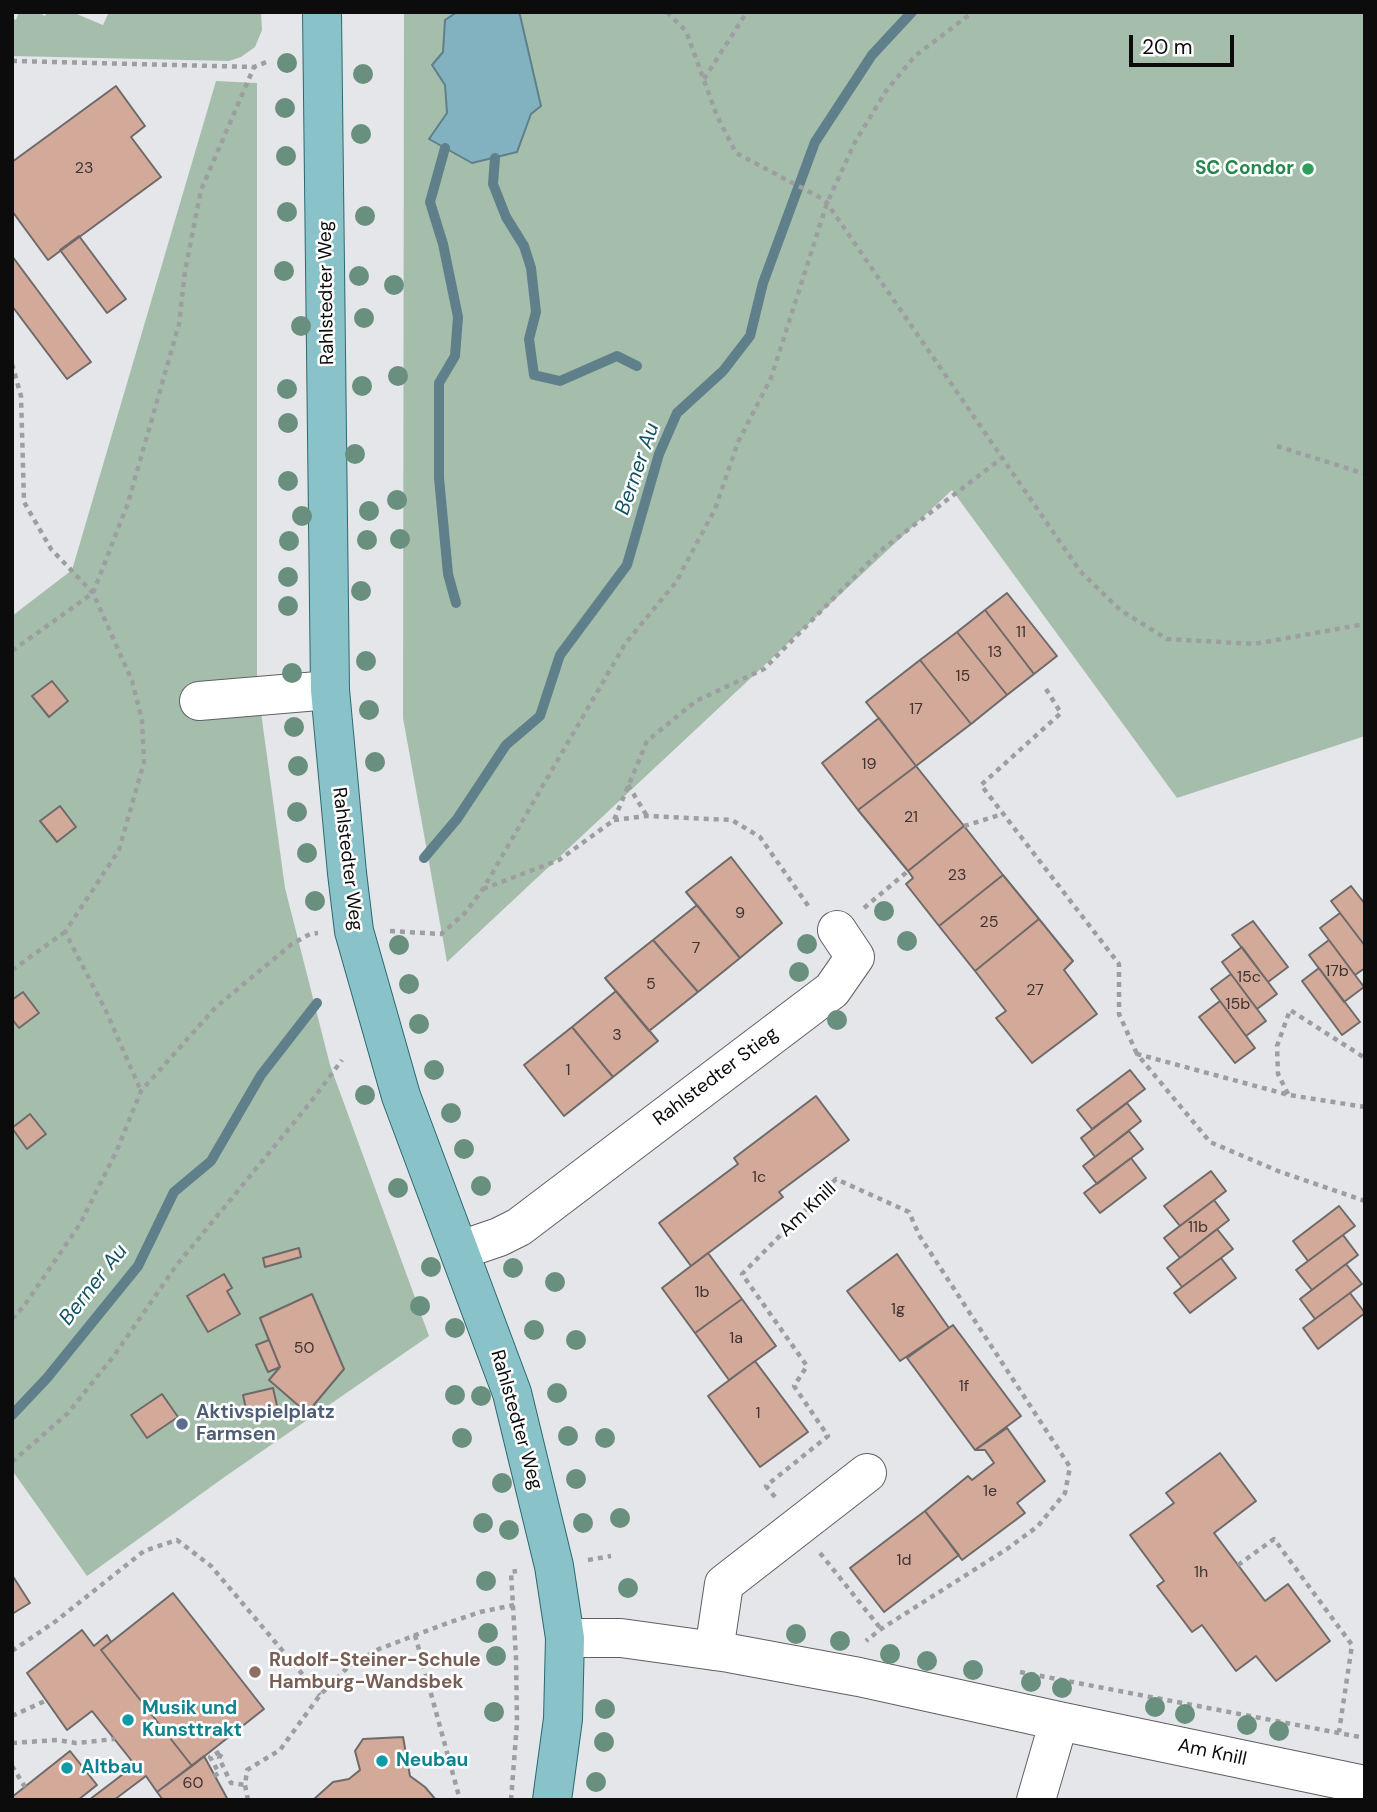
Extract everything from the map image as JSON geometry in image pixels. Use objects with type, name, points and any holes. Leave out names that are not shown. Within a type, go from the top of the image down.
[{"type":"main road","name":"Rahlstedter Weg","points":[[322,12],[330,690],[340,818],[354,931],[401,1096],[461,1250],[512,1393],[554,1566],[565,1638],[563,1719],[552,1800]]},
{"type":"street","points":[[199,701],[330,690]]},
{"type":"street","name":"Rahlstedter Stieg","points":[[461,1250],[519,1227],[832,990],[855,957],[838,930]]},
{"type":"street","points":[[714,1651],[724,1584],[867,1473]]},
{"type":"street","name":"Am Knill","points":[[565,1638],[621,1637],[859,1677],[1365,1784]]},
{"type":"street","points":[[1037,1800],[1059,1721]]},
{"type":"path","points":[[667,12],[686,31],[717,116],[736,153],[825,201],[1080,571],[1120,610],[1167,639],[1254,644],[1365,624]]},
{"type":"path","points":[[703,80],[747,12]]},
{"type":"path","points":[[12,1319],[24,1306],[80,1224],[117,1150],[141,1091],[216,1007],[292,944],[310,933],[354,931],[441,934],[464,914],[483,889],[625,644],[676,582],[715,509],[737,442],[771,378],[825,201],[855,142],[886,91],[915,56],[973,12]]},
{"type":"path","points":[[12,61],[254,67],[270,61]]},
{"type":"path","points":[[12,651],[93,593],[128,503],[180,324],[185,271],[201,190],[254,67]]},
{"type":"path","points":[[12,364],[21,396],[24,502],[51,549],[93,593],[132,681],[142,720],[144,762],[118,850],[65,932],[12,971]]},
{"type":"path","points":[[1277,446],[1365,474]]},
{"type":"path","points":[[614,820],[647,741],[696,701],[764,669],[880,551],[1002,458]]},
{"type":"path","points":[[1046,690],[1061,713],[981,785],[1119,964],[1119,1014],[1137,1054],[1210,1142],[1278,1171],[1365,1201]]},
{"type":"path","points":[[628,785],[647,816]]},
{"type":"path","points":[[964,826],[1003,814]]},
{"type":"path","points":[[483,889],[559,860],[614,820],[647,816],[733,820],[760,836],[810,910],[838,930],[908,871]]},
{"type":"path","points":[[65,932],[106,1011],[141,1091]]},
{"type":"path","points":[[1289,1095],[1278,1074],[1277,1046],[1290,1010],[1365,1058]]},
{"type":"path","points":[[1137,1054],[1289,1095],[1365,1107]]},
{"type":"path","points":[[12,1462],[68,1413],[113,1357],[176,1266],[342,1060]]},
{"type":"path","name":"Am Knill","points":[[864,1643],[881,1629],[1007,1549],[1038,1526],[1065,1493],[1070,1467],[919,1235],[909,1212],[836,1179],[742,1274],[807,1366],[794,1386],[828,1436],[766,1486],[881,1629]]},
{"type":"path","points":[[12,1651],[56,1621],[144,1551],[177,1539],[211,1566],[320,1695]]},
{"type":"path","points":[[1238,1565],[1274,1539],[1352,1645],[1339,1733]]},
{"type":"path","points":[[511,1572],[517,1723],[511,1800]]},
{"type":"path","points":[[248,1800],[245,1785],[247,1770],[280,1750],[320,1695],[348,1667],[379,1649],[415,1635],[480,1612],[514,1605]]},
{"type":"path","points":[[415,1635],[460,1800]]},
{"type":"path","points":[[12,1716],[47,1700]]},
{"type":"path","points":[[12,1744],[57,1740],[76,1743],[115,1739]]},
{"type":"path","points":[[215,1776],[219,1773],[210,1757],[221,1751],[219,1758],[231,1783],[245,1785]]},
{"type":"path","points":[[12,1766],[25,1787]]},
{"type":"green space","points":[[19,12],[37,12],[45,16],[47,12],[72,12],[103,25],[109,12],[261,12],[262,30],[255,47],[241,57],[229,61],[12,56],[12,18],[16,20]]},
{"type":"green space","points":[[404,12],[1365,12],[1365,736],[1177,798],[952,490],[447,962],[403,718]]},
{"type":"green space","points":[[216,81],[257,83],[257,683],[285,888],[330,1065],[429,1336],[87,1576],[14,1473],[12,1474],[12,616],[72,570]]},
{"type":"water","points":[[457,12],[518,12],[520,15],[541,106],[531,114],[517,152],[472,163],[429,139],[447,113],[445,85],[432,65],[443,52],[445,20]]},
{"type":"building","points":[[116,86],[145,126],[131,137],[161,177],[48,260],[12,211],[12,162]]},
{"type":"building","points":[[79,236],[126,299],[107,313],[60,250]]},
{"type":"building","points":[[12,256],[91,362],[67,379],[12,306]]},
{"type":"building","points":[[1007,593],[1057,656],[1034,674],[985,610]]},
{"type":"building","points":[[985,610],[1034,674],[1007,695],[957,632]]},
{"type":"building","points":[[957,632],[1007,695],[971,724],[920,660]]},
{"type":"building","points":[[920,660],[971,724],[916,766],[866,702]]},
{"type":"building","points":[[52,681],[68,701],[49,717],[32,696]]},
{"type":"building","points":[[879,718],[916,766],[858,810],[822,763]]},
{"type":"building","points":[[916,766],[964,826],[908,871],[858,810]]},
{"type":"building","points":[[60,806],[76,827],[57,842],[40,821]]},
{"type":"building","points":[[964,826],[1003,875],[939,926],[906,884],[913,878],[908,871]]},
{"type":"building","points":[[731,857],[782,923],[740,958],[686,892]]},
{"type":"building","points":[[1003,875],[1039,919],[975,971],[939,926]]},
{"type":"building","points":[[1351,886],[1365,904],[1365,946],[1331,901]]},
{"type":"building","points":[[697,905],[740,958],[698,992],[653,940]]},
{"type":"building","points":[[1340,913],[1365,946],[1365,968],[1355,975],[1320,928]]},
{"type":"building","points":[[1039,919],[1073,961],[1064,970],[1097,1014],[1032,1063],[996,1018],[1006,1011],[975,971]]},
{"type":"building","points":[[1253,921],[1288,967],[1268,982],[1232,935]]},
{"type":"building","points":[[653,940],[698,992],[649,1031],[605,978]]},
{"type":"building","points":[[1329,940],[1364,987],[1344,1002],[1309,955]]},
{"type":"building","points":[[1242,947],[1277,994],[1257,1009],[1222,962]]},
{"type":"building","points":[[1319,968],[1360,1022],[1342,1035],[1302,981]]},
{"type":"building","points":[[1231,974],[1266,1021],[1246,1036],[1211,989]]},
{"type":"building","points":[[616,991],[658,1041],[613,1077],[572,1027]]},
{"type":"building","points":[[23,992],[39,1013],[19,1028],[12,1019],[12,1000]]},
{"type":"building","points":[[1220,1001],[1255,1048],[1235,1063],[1199,1017]]},
{"type":"building","points":[[572,1027],[613,1077],[564,1116],[524,1065]]},
{"type":"building","points":[[1130,1070],[1145,1089],[1092,1129],[1077,1110]]},
{"type":"building","points":[[816,1096],[849,1140],[779,1192],[783,1197],[691,1266],[659,1223],[738,1164],[734,1158]]},
{"type":"building","points":[[1127,1103],[1141,1121],[1095,1157],[1081,1138]]},
{"type":"building","points":[[30,1114],[46,1134],[27,1149],[12,1128]]},
{"type":"building","points":[[1129,1131],[1143,1149],[1097,1184],[1083,1166]]},
{"type":"building","points":[[1131,1158],[1146,1178],[1100,1213],[1084,1193]]},
{"type":"building","points":[[1211,1171],[1226,1191],[1180,1226],[1164,1206]]},
{"type":"building","points":[[1214,1200],[1229,1220],[1180,1258],[1164,1238]]},
{"type":"building","points":[[1339,1206],[1355,1226],[1308,1261],[1293,1241]]},
{"type":"building","points":[[1217,1229],[1233,1249],[1182,1287],[1167,1268]]},
{"type":"building","points":[[1343,1235],[1358,1255],[1312,1290],[1296,1270]]},
{"type":"building","points":[[299,1248],[301,1257],[265,1267],[263,1258]]},
{"type":"building","points":[[708,1253],[742,1299],[695,1333],[662,1288]]},
{"type":"building","points":[[897,1254],[949,1328],[900,1361],[847,1291]]},
{"type":"building","points":[[1221,1258],[1236,1278],[1190,1313],[1174,1293]]},
{"type":"building","points":[[1346,1264],[1362,1284],[1315,1319],[1300,1299]]},
{"type":"building","points":[[224,1274],[232,1288],[227,1291],[240,1314],[208,1332],[187,1296]]},
{"type":"building","points":[[1350,1293],[1365,1313],[1318,1349],[1303,1328]]},
{"type":"building","points":[[312,1294],[344,1369],[307,1413],[269,1380],[280,1367],[260,1318]]},
{"type":"building","points":[[742,1299],[776,1346],[729,1380],[695,1333]]},
{"type":"building","points":[[953,1325],[1021,1416],[975,1450],[907,1358]]},
{"type":"building","points":[[269,1340],[280,1367],[268,1372],[256,1345]]},
{"type":"building","points":[[755,1361],[808,1432],[760,1467],[708,1396]]},
{"type":"building","points":[[273,1388],[278,1410],[248,1419],[243,1395]]},
{"type":"building","points":[[162,1394],[178,1417],[147,1438],[131,1415]]},
{"type":"building","points":[[1007,1428],[1045,1481],[1017,1503],[1025,1513],[962,1560],[925,1511],[968,1476],[972,1480],[994,1463],[985,1450],[975,1450]]},
{"type":"building","points":[[1220,1453],[1256,1501],[1214,1533],[1265,1601],[1288,1584],[1330,1641],[1276,1681],[1256,1656],[1236,1671],[1202,1625],[1192,1632],[1157,1586],[1164,1581],[1130,1535],[1174,1503],[1166,1493]]},
{"type":"building","points":[[925,1511],[959,1555],[884,1612],[850,1568]]},
{"type":"building","points":[[12,1575],[30,1603],[12,1614]]},
{"type":"building","points":[[173,1593],[264,1709],[192,1766],[101,1650]]},
{"type":"building","name":"Musik und Kunsttrakt","points":[[82,1630],[94,1646],[107,1635],[111,1642],[101,1650],[192,1766],[157,1792],[146,1776],[114,1800],[89,1800],[135,1765],[92,1711],[67,1730],[27,1673]]},
{"type":"building","name":"Neubau","points":[[403,1737],[410,1776],[436,1800],[313,1800],[333,1782],[349,1779],[360,1770],[355,1751],[363,1739]]},
{"type":"building","name":"Altbau","points":[[70,1751],[97,1785],[78,1800],[12,1800],[12,1797]]},
{"type":"building","points":[[204,1756],[228,1800],[163,1800],[157,1792]]},
{"type":"waterway","name":"Berner Au","points":[[424,858],[457,819],[506,745],[540,716],[560,655],[627,565],[659,454],[677,413],[723,371],[750,336],[763,283],[815,142],[872,55],[912,12]]},
{"type":"waterway","points":[[445,148],[430,202],[443,244],[458,317],[455,356],[439,383],[439,478],[448,574],[456,603]]},
{"type":"waterway","points":[[495,158],[493,184],[506,217],[524,246],[531,268],[536,312],[529,339],[534,375],[560,381],[617,356],[637,366]]},
{"type":"waterway","name":"Berner Au","points":[[12,1415],[47,1378],[138,1266],[174,1192],[211,1161],[261,1075],[317,1003]]},
{"type":"place","name":"SC Condor","points":[[1308,169]]},
{"type":"place","name":"Aktivspielplatz Farmsen","points":[[182,1424]]},
{"type":"place","name":"Rudolf-Steiner-Schule Hamburg-Wandsbek","points":[[255,1672]]},
{"type":"place","name":"Musik und Kunsttrakt","points":[[128,1720]]},
{"type":"place","name":"Neubau","points":[[382,1761]]},
{"type":"place","name":"Altbau","points":[[67,1768]]}]
